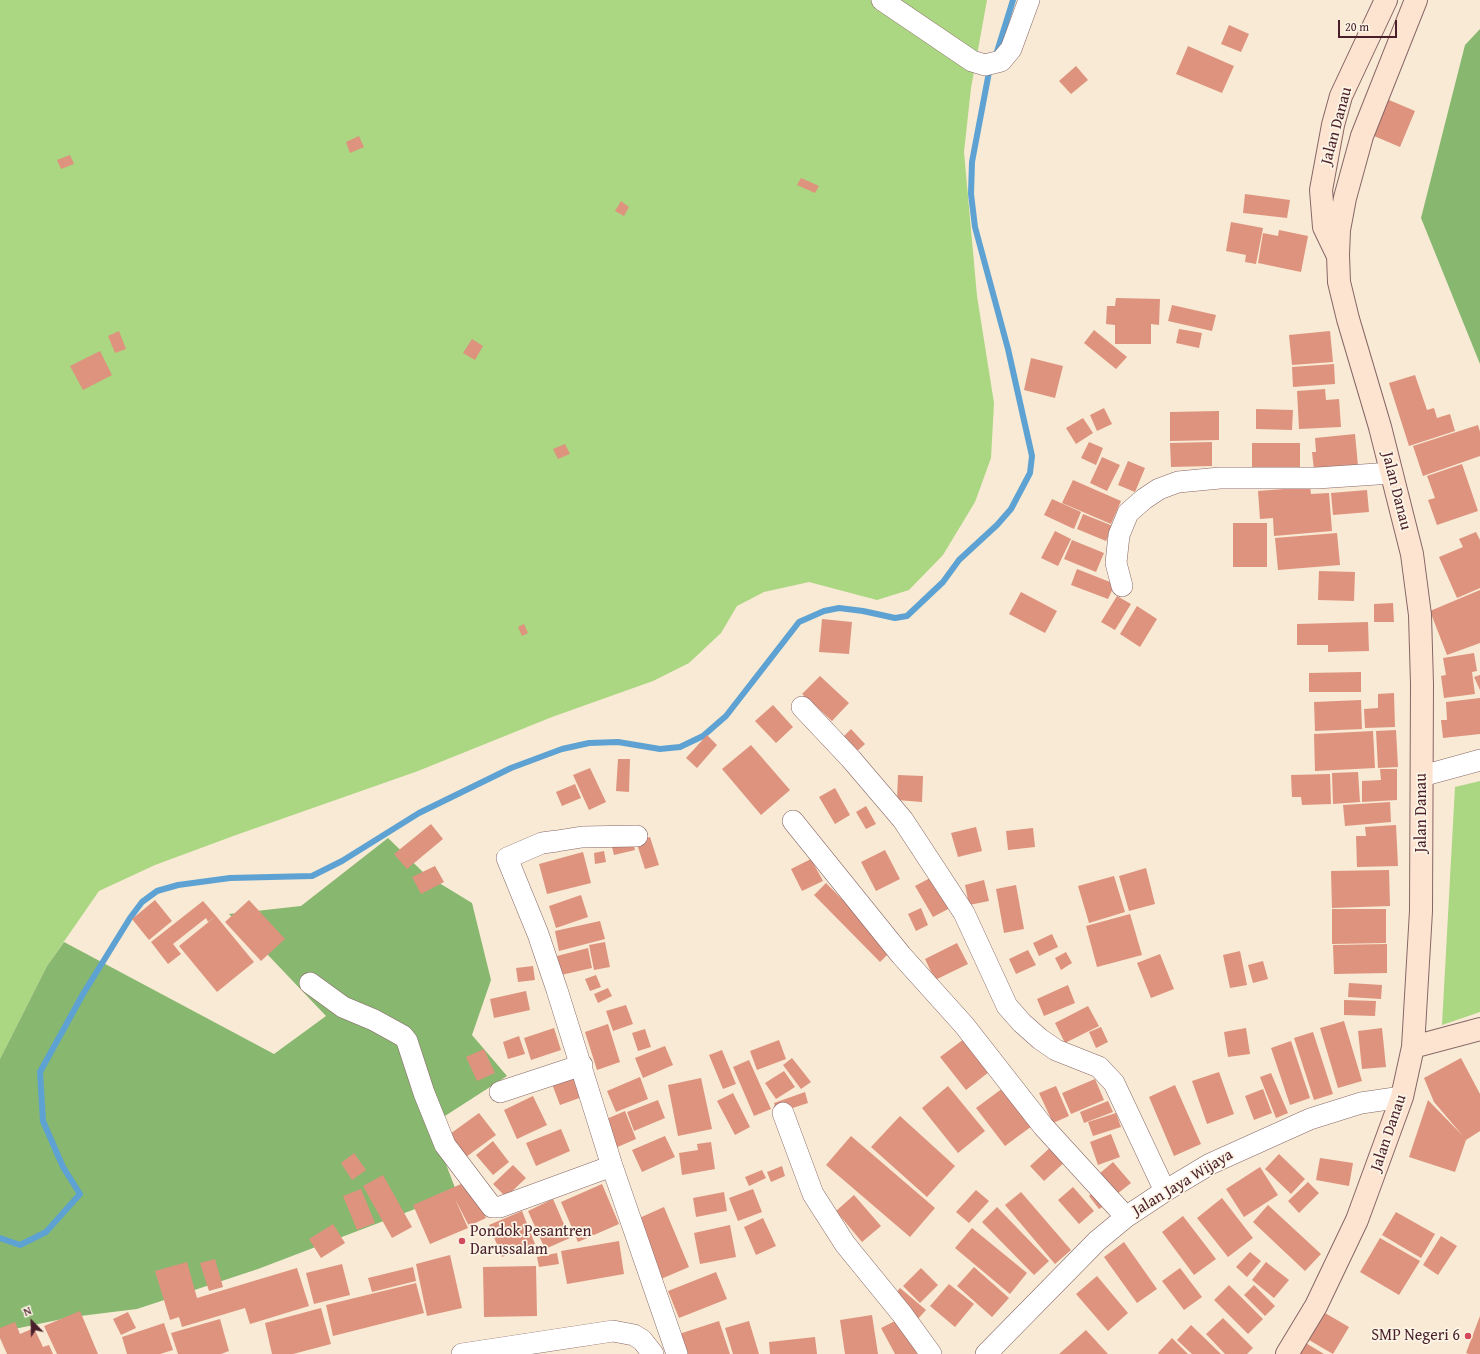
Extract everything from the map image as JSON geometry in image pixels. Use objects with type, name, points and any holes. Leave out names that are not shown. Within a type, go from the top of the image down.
[{"type":"street","points":[[882,0],[972,60],[985,65],[1001,61],[1011,49],[1029,0]]},
{"type":"street","name":"Jalan Danau","points":[[1338,255],[1324,226],[1321,190],[1333,125],[1342,96],[1386,0]]},
{"type":"street","name":"Jalan Danau","points":[[1287,1354],[1316,1306],[1357,1220],[1402,1097],[1413,1047],[1421,911],[1422,776],[1420,615],[1412,554],[1380,426],[1348,319],[1339,282],[1338,255],[1339,230],[1345,198],[1362,136],[1416,0]]},
{"type":"street","points":[[1122,586],[1116,563],[1119,535],[1128,513],[1144,499],[1159,489],[1178,482],[1220,478],[1317,478],[1392,473]]},
{"type":"street","points":[[802,707],[851,759],[903,820],[964,913],[980,944],[993,979],[1012,1012],[1040,1039],[1056,1050],[1099,1068],[1114,1083],[1165,1191]]},
{"type":"street","points":[[1422,776],[1480,760]]},
{"type":"street","points":[[793,821],[901,955],[964,1025],[1043,1126],[1126,1217]]},
{"type":"street","points":[[637,836],[582,837],[542,843],[508,858],[538,934],[582,1065],[612,1166],[677,1354]]},
{"type":"street","points":[[310,983],[343,1007],[374,1020],[403,1036],[407,1041],[424,1093],[444,1145],[492,1208],[496,1208],[612,1166]]},
{"type":"street","points":[[1413,1047],[1480,1029]]},
{"type":"street","points":[[500,1092],[582,1065]]},
{"type":"street","name":"Jalan Jaya Wijaya","points":[[986,1354],[1097,1241],[1126,1217],[1165,1191],[1210,1164],[1310,1119],[1361,1103],[1402,1097]]},
{"type":"street","points":[[783,1114],[814,1194],[845,1244],[902,1314],[931,1354]]},
{"type":"street","points":[[462,1354],[613,1331],[634,1335],[642,1340],[653,1354]]},
{"type":"green space","points":[[0,0],[987,0],[971,88],[964,152],[977,296],[994,403],[991,458],[975,502],[943,555],[909,590],[877,600],[809,582],[764,592],[737,606],[721,633],[689,663],[653,681],[552,717],[418,771],[155,865],[99,891],[47,966],[0,1059]]},
{"type":"green space","points":[[1480,29],[1480,364],[1421,218],[1465,45]]},
{"type":"green space","points":[[1480,781],[1480,1012],[1442,1025],[1455,787]]},
{"type":"green space","points":[[388,838],[426,875],[472,903],[491,980],[472,1035],[507,1076],[431,1125],[457,1193],[258,1269],[137,1309],[72,1317],[0,1332],[0,1059],[47,966],[64,942],[274,1054],[326,1016],[229,914],[301,906]]},
{"type":"building","points":[[1229,25],[1249,34],[1241,52],[1221,44]]},
{"type":"building","points":[[1188,46],[1234,66],[1222,93],[1176,74]]},
{"type":"building","points":[[1076,66],[1088,80],[1071,94],[1059,81]]},
{"type":"building","points":[[1382,97],[1415,111],[1400,147],[1367,133]]},
{"type":"building","points":[[359,136],[364,147],[350,153],[346,142]]},
{"type":"building","points":[[70,155],[74,164],[61,169],[57,160]]},
{"type":"building","points":[[801,178],[819,186],[815,193],[797,185]]},
{"type":"building","points":[[1245,194],[1290,200],[1287,218],[1243,213]]},
{"type":"building","points":[[621,201],[629,207],[624,216],[615,211]]},
{"type":"building","points":[[1231,222],[1263,228],[1256,264],[1245,262],[1246,255],[1226,251]]},
{"type":"building","points":[[1279,230],[1308,236],[1301,272],[1258,263],[1263,233],[1278,236]]},
{"type":"building","points":[[1116,298],[1160,299],[1159,325],[1151,324],[1151,344],[1115,344],[1115,325],[1106,324],[1107,306],[1115,306]]},
{"type":"building","points":[[1172,305],[1216,315],[1212,331],[1168,321]]},
{"type":"building","points":[[1179,329],[1202,333],[1199,348],[1176,343]]},
{"type":"building","points":[[1094,330],[1127,357],[1116,369],[1084,343]]},
{"type":"building","points":[[119,331],[126,349],[115,353],[108,336]]},
{"type":"building","points":[[1330,331],[1333,362],[1292,365],[1289,335]]},
{"type":"building","points":[[472,339],[483,346],[475,360],[463,353]]},
{"type":"building","points":[[100,351],[112,375],[83,390],[70,366]]},
{"type":"building","points":[[1031,358],[1063,366],[1055,398],[1024,390]]},
{"type":"building","points":[[1334,364],[1335,384],[1293,387],[1292,367]]},
{"type":"building","points":[[1415,375],[1427,410],[1434,408],[1437,418],[1450,414],[1455,431],[1409,446],[1389,383]]},
{"type":"building","points":[[1325,389],[1326,400],[1339,399],[1341,427],[1299,429],[1297,391]]},
{"type":"building","points":[[1104,408],[1112,424],[1097,431],[1090,415]]},
{"type":"building","points":[[1256,409],[1293,410],[1292,430],[1256,429]]},
{"type":"building","points":[[1219,411],[1219,440],[1170,441],[1170,412]]},
{"type":"building","points":[[1083,418],[1093,433],[1076,444],[1066,428]]},
{"type":"building","points":[[1478,425],[1480,432],[1480,456],[1423,476],[1413,446]]},
{"type":"building","points":[[1355,434],[1358,466],[1314,470],[1312,452],[1316,452],[1315,438]]},
{"type":"building","points":[[1089,442],[1103,448],[1096,465],[1081,458]]},
{"type":"building","points":[[1212,442],[1212,466],[1171,467],[1170,443]]},
{"type":"building","points":[[1252,443],[1300,443],[1300,469],[1252,469]]},
{"type":"building","points":[[565,444],[570,454],[558,459],[553,449]]},
{"type":"building","points":[[1102,457],[1120,465],[1107,491],[1090,483]]},
{"type":"building","points":[[1128,461],[1145,468],[1135,492],[1118,485]]},
{"type":"building","points":[[1462,464],[1478,511],[1437,525],[1428,500],[1435,498],[1427,476]]},
{"type":"building","points":[[1073,480],[1121,501],[1111,524],[1062,503]]},
{"type":"building","points":[[1310,487],[1311,494],[1329,493],[1332,531],[1274,536],[1273,518],[1260,519],[1258,491]]},
{"type":"building","points":[[1367,490],[1369,512],[1333,515],[1331,493]]},
{"type":"building","points":[[1052,499],[1081,512],[1074,529],[1044,515]]},
{"type":"building","points":[[1083,514],[1113,526],[1106,541],[1077,529]]},
{"type":"building","points":[[1233,523],[1267,523],[1267,567],[1233,567]]},
{"type":"building","points":[[1055,531],[1071,539],[1058,566],[1041,558]]},
{"type":"building","points":[[1476,532],[1480,540],[1480,588],[1457,598],[1439,557],[1463,547],[1459,539]]},
{"type":"building","points":[[1337,533],[1340,565],[1278,570],[1275,538]]},
{"type":"building","points":[[1072,540],[1104,553],[1096,572],[1064,559]]},
{"type":"building","points":[[1077,569],[1115,584],[1108,599],[1071,585]]},
{"type":"building","points":[[1319,571],[1355,572],[1354,601],[1318,600]]},
{"type":"building","points":[[1480,590],[1480,643],[1447,655],[1430,611]]},
{"type":"building","points":[[1021,592],[1057,611],[1045,633],[1009,614]]},
{"type":"building","points":[[1117,596],[1131,604],[1115,630],[1101,622]]},
{"type":"building","points":[[1393,603],[1394,622],[1374,622],[1374,604]]},
{"type":"building","points":[[1137,606],[1157,619],[1140,647],[1120,634]]},
{"type":"building","points":[[822,619],[852,622],[849,654],[819,652]]},
{"type":"building","points":[[1368,622],[1369,651],[1328,652],[1328,645],[1297,645],[1297,624]]},
{"type":"building","points":[[524,624],[528,633],[522,636],[518,627]]},
{"type":"building","points":[[1474,653],[1477,671],[1472,672],[1475,694],[1444,698],[1441,676],[1446,675],[1443,658]]},
{"type":"building","points":[[1361,672],[1361,692],[1309,692],[1309,673]]},
{"type":"building","points":[[1480,675],[1480,690],[1474,677]]},
{"type":"building","points":[[820,676],[849,703],[832,721],[802,694]]},
{"type":"building","points":[[1394,693],[1395,727],[1365,728],[1364,709],[1378,708],[1378,694]]},
{"type":"building","points":[[1480,698],[1480,734],[1443,738],[1441,720],[1447,720],[1446,702]]},
{"type":"building","points":[[1361,700],[1362,729],[1315,731],[1314,702]]},
{"type":"building","points":[[773,705],[793,727],[776,743],[755,721]]},
{"type":"building","points":[[851,729],[865,744],[853,755],[839,741]]},
{"type":"building","points":[[1396,730],[1398,767],[1378,768],[1376,731]]},
{"type":"building","points":[[1373,731],[1375,768],[1315,771],[1314,734]]},
{"type":"building","points":[[707,735],[717,745],[697,768],[686,758]]},
{"type":"building","points":[[751,745],[790,790],[761,815],[722,769]]},
{"type":"building","points":[[618,759],[630,759],[629,792],[616,791]]},
{"type":"building","points":[[590,768],[606,802],[589,810],[573,775]]},
{"type":"building","points":[[1380,769],[1397,769],[1397,800],[1362,802],[1362,781],[1381,780]]},
{"type":"building","points":[[1358,772],[1360,802],[1333,804],[1332,773]]},
{"type":"building","points":[[1330,774],[1331,804],[1302,805],[1301,797],[1292,797],[1291,775]]},
{"type":"building","points":[[898,775],[923,776],[922,802],[897,800]]},
{"type":"building","points":[[575,784],[581,798],[562,806],[556,792]]},
{"type":"building","points":[[835,788],[850,815],[835,824],[819,797]]},
{"type":"building","points":[[1390,802],[1391,822],[1345,826],[1343,805]]},
{"type":"building","points":[[866,806],[876,824],[866,829],[856,812]]},
{"type":"building","points":[[431,824],[443,839],[407,869],[394,854]]},
{"type":"building","points":[[1396,825],[1398,866],[1357,867],[1356,836],[1366,836],[1365,827]]},
{"type":"building","points":[[976,827],[982,851],[958,857],[951,833]]},
{"type":"building","points":[[1033,828],[1035,847],[1008,850],[1006,831]]},
{"type":"building","points":[[650,837],[659,865],[645,869],[636,841]]},
{"type":"building","points":[[632,839],[635,850],[614,855],[611,843]]},
{"type":"building","points":[[885,850],[900,879],[876,891],[861,862]]},
{"type":"building","points":[[604,851],[606,862],[595,864],[594,853]]},
{"type":"building","points":[[583,852],[591,883],[547,894],[539,864]]},
{"type":"building","points":[[811,859],[823,881],[802,891],[791,869]]},
{"type":"building","points":[[435,866],[444,882],[421,894],[412,877]]},
{"type":"building","points":[[1146,868],[1155,904],[1129,911],[1119,876]]},
{"type":"building","points":[[1389,870],[1390,906],[1332,908],[1331,871]]},
{"type":"building","points":[[1114,876],[1125,912],[1089,923],[1078,886]]},
{"type":"building","points":[[932,877],[950,908],[933,917],[915,886]]},
{"type":"building","points":[[984,880],[989,901],[969,905],[965,885]]},
{"type":"building","points":[[826,883],[892,950],[880,962],[814,895]]},
{"type":"building","points":[[1016,885],[1024,929],[1004,933],[996,889]]},
{"type":"building","points":[[581,895],[588,917],[556,928],[549,906]]},
{"type":"building","points":[[155,900],[172,921],[149,940],[132,919]]},
{"type":"building","points":[[249,900],[285,939],[261,961],[225,922]]},
{"type":"building","points":[[203,901],[216,916],[208,922],[206,918],[173,944],[181,954],[168,964],[151,942]]},
{"type":"building","points":[[921,908],[928,925],[916,931],[908,914]]},
{"type":"building","points":[[1332,909],[1386,909],[1386,943],[1332,944]]},
{"type":"building","points":[[1130,914],[1142,955],[1097,967],[1086,926]]},
{"type":"building","points":[[216,916],[254,962],[217,992],[179,946]]},
{"type":"building","points":[[600,921],[605,939],[559,951],[555,931]]},
{"type":"building","points":[[1052,934],[1058,947],[1039,956],[1033,943]]},
{"type":"building","points":[[605,942],[610,967],[594,970],[589,945]]},
{"type":"building","points":[[957,943],[968,964],[935,980],[925,959]]},
{"type":"building","points":[[1387,944],[1387,973],[1334,974],[1333,945]]},
{"type":"building","points":[[588,948],[592,968],[561,975],[557,956]]},
{"type":"building","points":[[1028,950],[1036,965],[1016,974],[1009,959]]},
{"type":"building","points":[[1240,951],[1247,985],[1230,988],[1223,955]]},
{"type":"building","points":[[1066,952],[1072,963],[1061,970],[1055,958]]},
{"type":"building","points":[[1160,954],[1174,989],[1151,998],[1137,963]]},
{"type":"building","points":[[1263,961],[1268,979],[1253,983],[1248,965]]},
{"type":"building","points":[[533,966],[535,980],[518,982],[516,968]]},
{"type":"building","points":[[596,975],[601,987],[590,991],[585,979]]},
{"type":"building","points":[[1349,983],[1382,985],[1381,999],[1348,997]]},
{"type":"building","points":[[1068,985],[1075,1003],[1044,1016],[1037,999]]},
{"type":"building","points":[[608,988],[612,996],[598,1003],[594,994]]},
{"type":"building","points":[[526,991],[530,1010],[494,1018],[490,999]]},
{"type":"building","points":[[1344,1000],[1376,1001],[1375,1016],[1344,1015]]},
{"type":"building","points":[[626,1005],[633,1024],[613,1031],[606,1011]]},
{"type":"building","points":[[1088,1006],[1099,1026],[1065,1043],[1055,1023]]},
{"type":"building","points":[[1344,1021],[1362,1081],[1338,1088],[1320,1028]]},
{"type":"building","points":[[608,1024],[620,1062],[597,1070],[585,1032]]},
{"type":"building","points":[[1101,1027],[1108,1042],[1096,1048],[1089,1032]]},
{"type":"building","points":[[554,1028],[561,1050],[531,1060],[524,1038]]},
{"type":"building","points":[[1246,1028],[1250,1054],[1228,1057],[1224,1032]]},
{"type":"building","points":[[1382,1028],[1386,1067],[1362,1069],[1358,1031]]},
{"type":"building","points":[[645,1029],[651,1047],[638,1051],[632,1033]]},
{"type":"building","points":[[1313,1032],[1333,1094],[1314,1100],[1294,1038]]},
{"type":"building","points":[[519,1036],[525,1054],[508,1059],[503,1042]]},
{"type":"building","points":[[964,1039],[989,1072],[966,1090],[940,1057]]},
{"type":"building","points":[[779,1040],[786,1059],[757,1070],[750,1051]]},
{"type":"building","points":[[1291,1041],[1310,1098],[1290,1105],[1271,1048]]},
{"type":"building","points":[[665,1046],[673,1065],[643,1078],[635,1058]]},
{"type":"building","points":[[484,1049],[495,1073],[477,1081],[466,1057]]},
{"type":"building","points":[[722,1050],[736,1084],[723,1089],[709,1055]]},
{"type":"building","points":[[792,1058],[811,1082],[801,1089],[783,1065]]},
{"type":"building","points":[[1461,1058],[1480,1094],[1480,1131],[1466,1140],[1455,1172],[1409,1157],[1428,1100],[1463,1136],[1434,1102],[1424,1078]]},
{"type":"building","points":[[749,1060],[771,1109],[754,1116],[733,1067]]},
{"type":"building","points":[[784,1071],[795,1087],[776,1099],[765,1083]]},
{"type":"building","points":[[1219,1072],[1234,1114],[1207,1124],[1192,1081]]},
{"type":"building","points":[[1271,1073],[1288,1113],[1276,1118],[1260,1077]]},
{"type":"building","points":[[575,1076],[582,1097],[560,1105],[552,1084]]},
{"type":"building","points":[[640,1077],[648,1099],[616,1112],[607,1091]]},
{"type":"building","points":[[701,1078],[712,1129],[678,1136],[668,1085]]},
{"type":"building","points":[[1095,1079],[1104,1100],[1071,1114],[1062,1093]]},
{"type":"building","points":[[1175,1085],[1201,1144],[1174,1156],[1149,1097]]},
{"type":"building","points":[[948,1086],[985,1131],[958,1153],[922,1108]]},
{"type":"building","points":[[1056,1086],[1069,1116],[1053,1123],[1039,1093]]},
{"type":"building","points":[[1003,1088],[1032,1126],[1005,1146],[976,1108]]},
{"type":"building","points":[[1263,1089],[1272,1113],[1254,1120],[1245,1096]]},
{"type":"building","points":[[805,1092],[808,1103],[777,1113],[774,1103]]},
{"type":"building","points":[[733,1093],[750,1127],[735,1135],[717,1101]]},
{"type":"building","points":[[533,1096],[547,1125],[517,1139],[504,1110]]},
{"type":"building","points":[[658,1100],[665,1118],[634,1131],[627,1112]]},
{"type":"building","points":[[1108,1101],[1113,1112],[1084,1123],[1080,1112]]},
{"type":"building","points":[[625,1111],[636,1139],[613,1149],[602,1121]]},
{"type":"building","points":[[479,1113],[496,1135],[466,1157],[450,1134]]},
{"type":"building","points":[[1116,1113],[1121,1127],[1093,1136],[1088,1122]]},
{"type":"building","points":[[900,1116],[955,1166],[927,1197],[871,1147]]},
{"type":"building","points":[[561,1129],[570,1151],[536,1166],[526,1143]]},
{"type":"building","points":[[1111,1134],[1120,1157],[1098,1165],[1090,1142]]},
{"type":"building","points":[[665,1136],[675,1157],[642,1172],[632,1150]]},
{"type":"building","points":[[851,1136],[935,1208],[910,1237],[826,1165]]},
{"type":"building","points":[[493,1141],[509,1162],[493,1175],[476,1155]]},
{"type":"building","points":[[711,1142],[715,1169],[682,1175],[679,1153],[698,1150],[697,1144]]},
{"type":"building","points":[[1053,1145],[1067,1160],[1044,1181],[1030,1166]]},
{"type":"building","points":[[354,1153],[366,1170],[352,1180],[341,1163]]},
{"type":"building","points":[[1279,1154],[1305,1179],[1291,1194],[1265,1169]]},
{"type":"building","points":[[1320,1158],[1353,1163],[1349,1186],[1316,1180]]},
{"type":"building","points":[[1113,1162],[1131,1183],[1117,1194],[1099,1174]]},
{"type":"building","points":[[513,1165],[526,1178],[506,1197],[493,1184]]},
{"type":"building","points":[[782,1166],[785,1176],[771,1182],[767,1172]]},
{"type":"building","points":[[1260,1167],[1278,1195],[1244,1217],[1226,1189]]},
{"type":"building","points":[[762,1170],[766,1178],[749,1186],[745,1177]]},
{"type":"building","points":[[383,1175],[412,1227],[392,1238],[363,1186]]},
{"type":"building","points":[[468,1181],[486,1218],[469,1226],[455,1199],[468,1228],[430,1244],[413,1205]]},
{"type":"building","points":[[1308,1182],[1319,1193],[1299,1213],[1288,1201]]},
{"type":"building","points":[[602,1184],[619,1224],[578,1242],[561,1202]]},
{"type":"building","points":[[1073,1187],[1094,1211],[1079,1224],[1058,1200]]},
{"type":"building","points":[[361,1189],[375,1223],[357,1230],[343,1196]]},
{"type":"building","points":[[753,1189],[762,1212],[738,1221],[729,1198]]},
{"type":"building","points":[[976,1190],[989,1201],[969,1223],[956,1212]]},
{"type":"building","points":[[1096,1190],[1107,1204],[1099,1209],[1089,1196]]},
{"type":"building","points":[[724,1192],[727,1211],[696,1217],[693,1198]]},
{"type":"building","points":[[1021,1192],[1071,1250],[1055,1264],[1005,1205]]},
{"type":"building","points":[[854,1195],[881,1226],[862,1242],[836,1211]]},
{"type":"building","points":[[1222,1198],[1253,1238],[1228,1257],[1197,1218]]},
{"type":"building","points":[[553,1199],[570,1238],[545,1249],[528,1211]]},
{"type":"building","points":[[1268,1205],[1321,1254],[1305,1271],[1253,1222]]},
{"type":"building","points":[[664,1207],[689,1267],[661,1279],[637,1219]]},
{"type":"building","points":[[997,1207],[1049,1261],[1034,1275],[982,1222]]},
{"type":"building","points":[[522,1211],[535,1244],[502,1257],[489,1225]]},
{"type":"building","points":[[1396,1212],[1435,1234],[1421,1258],[1382,1235]]},
{"type":"building","points":[[1183,1216],[1216,1259],[1194,1275],[1162,1232]]},
{"type":"building","points":[[763,1218],[776,1246],[756,1255],[744,1227]]},
{"type":"building","points":[[333,1224],[345,1243],[321,1258],[309,1239]]},
{"type":"building","points":[[730,1225],[736,1257],[700,1264],[694,1233]]},
{"type":"building","points":[[972,1228],[1027,1273],[1010,1294],[955,1248]]},
{"type":"building","points":[[1441,1236],[1457,1246],[1438,1275],[1423,1265]]},
{"type":"building","points":[[1380,1238],[1420,1261],[1399,1295],[1360,1272]]},
{"type":"building","points":[[619,1241],[624,1274],[567,1284],[561,1251]]},
{"type":"building","points":[[1124,1242],[1157,1289],[1137,1303],[1104,1257]]},
{"type":"building","points":[[1250,1252],[1261,1261],[1247,1277],[1236,1267]]},
{"type":"building","points":[[557,1253],[559,1264],[539,1267],[537,1257]]},
{"type":"building","points":[[450,1255],[462,1308],[427,1316],[416,1264]]},
{"type":"building","points":[[215,1259],[223,1287],[209,1291],[200,1263]]},
{"type":"building","points":[[187,1262],[197,1298],[297,1268],[309,1306],[250,1324],[245,1308],[182,1327],[179,1317],[170,1320],[155,1271]]},
{"type":"building","points":[[1266,1262],[1289,1280],[1274,1298],[1252,1280]]},
{"type":"building","points":[[342,1264],[350,1295],[314,1304],[306,1273]]},
{"type":"building","points":[[536,1266],[537,1316],[484,1317],[483,1267]]},
{"type":"building","points":[[413,1267],[416,1281],[372,1292],[368,1278]]},
{"type":"building","points":[[974,1267],[1009,1298],[992,1317],[957,1286]]},
{"type":"building","points":[[921,1268],[938,1285],[920,1303],[903,1286]]},
{"type":"building","points":[[1180,1268],[1202,1297],[1184,1310],[1162,1281]]},
{"type":"building","points":[[716,1272],[727,1299],[679,1318],[668,1291]]},
{"type":"building","points":[[1097,1276],[1128,1313],[1108,1331],[1076,1294]]},
{"type":"building","points":[[416,1283],[424,1313],[333,1336],[326,1305]]},
{"type":"building","points":[[949,1284],[974,1304],[955,1327],[930,1306]]},
{"type":"building","points":[[1229,1285],[1263,1319],[1248,1334],[1214,1300]]},
{"type":"building","points":[[1254,1285],[1275,1306],[1265,1316],[1244,1295]]},
{"type":"building","points":[[900,1288],[926,1310],[916,1321],[891,1299]]},
{"type":"building","points":[[321,1308],[331,1344],[293,1354],[272,1354],[265,1323]]},
{"type":"building","points":[[80,1311],[98,1354],[57,1354],[44,1326]]},
{"type":"building","points":[[128,1312],[136,1328],[121,1335],[113,1319]]},
{"type":"building","points":[[1325,1313],[1349,1327],[1333,1354],[1309,1340]]},
{"type":"building","points":[[872,1315],[878,1354],[845,1354],[840,1320]]},
{"type":"building","points":[[1480,1316],[1480,1354],[1466,1353]]},
{"type":"building","points":[[1223,1318],[1253,1348],[1247,1354],[1225,1354],[1206,1334]]},
{"type":"building","points":[[220,1319],[229,1351],[221,1354],[178,1354],[171,1333]]},
{"type":"building","points":[[899,1319],[917,1354],[895,1354],[881,1328]]},
{"type":"building","points":[[719,1321],[730,1354],[686,1354],[679,1334]]},
{"type":"building","points":[[749,1321],[759,1354],[733,1354],[725,1328]]},
{"type":"building","points":[[15,1322],[20,1334],[34,1328],[43,1347],[49,1345],[53,1354],[7,1354],[0,1338],[0,1328]]},
{"type":"building","points":[[164,1323],[173,1350],[160,1354],[127,1354],[122,1337]]},
{"type":"building","points":[[1191,1325],[1221,1354],[1192,1354],[1177,1340]]},
{"type":"building","points":[[1086,1330],[1108,1354],[1059,1354]]},
{"type":"building","points":[[815,1337],[817,1354],[770,1354],[769,1342]]},
{"type":"building","points":[[1172,1338],[1188,1354],[1158,1353]]},
{"type":"building","points":[[1304,1342],[1324,1354],[1296,1354]]},
{"type":"waterway","points":[[996,55],[1013,0]]},
{"type":"waterway","points":[[0,1238],[20,1245],[46,1232],[80,1194],[63,1167],[43,1121],[40,1072],[83,994],[130,918],[142,902],[157,891],[178,885],[230,878],[312,876],[342,861],[419,813],[511,768],[562,749],[589,743],[618,742],[660,749],[680,747],[703,736],[726,716],[799,622],[824,611],[839,608],[863,611],[895,618],[907,616],[943,582],[959,560],[997,525],[1011,509],[1030,473],[1032,456],[1008,349],[975,227],[971,194],[972,162],[989,72]]},
{"type":"place","name":"Pondok Pesantren Darussalam","points":[[462,1241]]},
{"type":"place","name":"SMP Negeri 6","points":[[1468,1336]]}]
